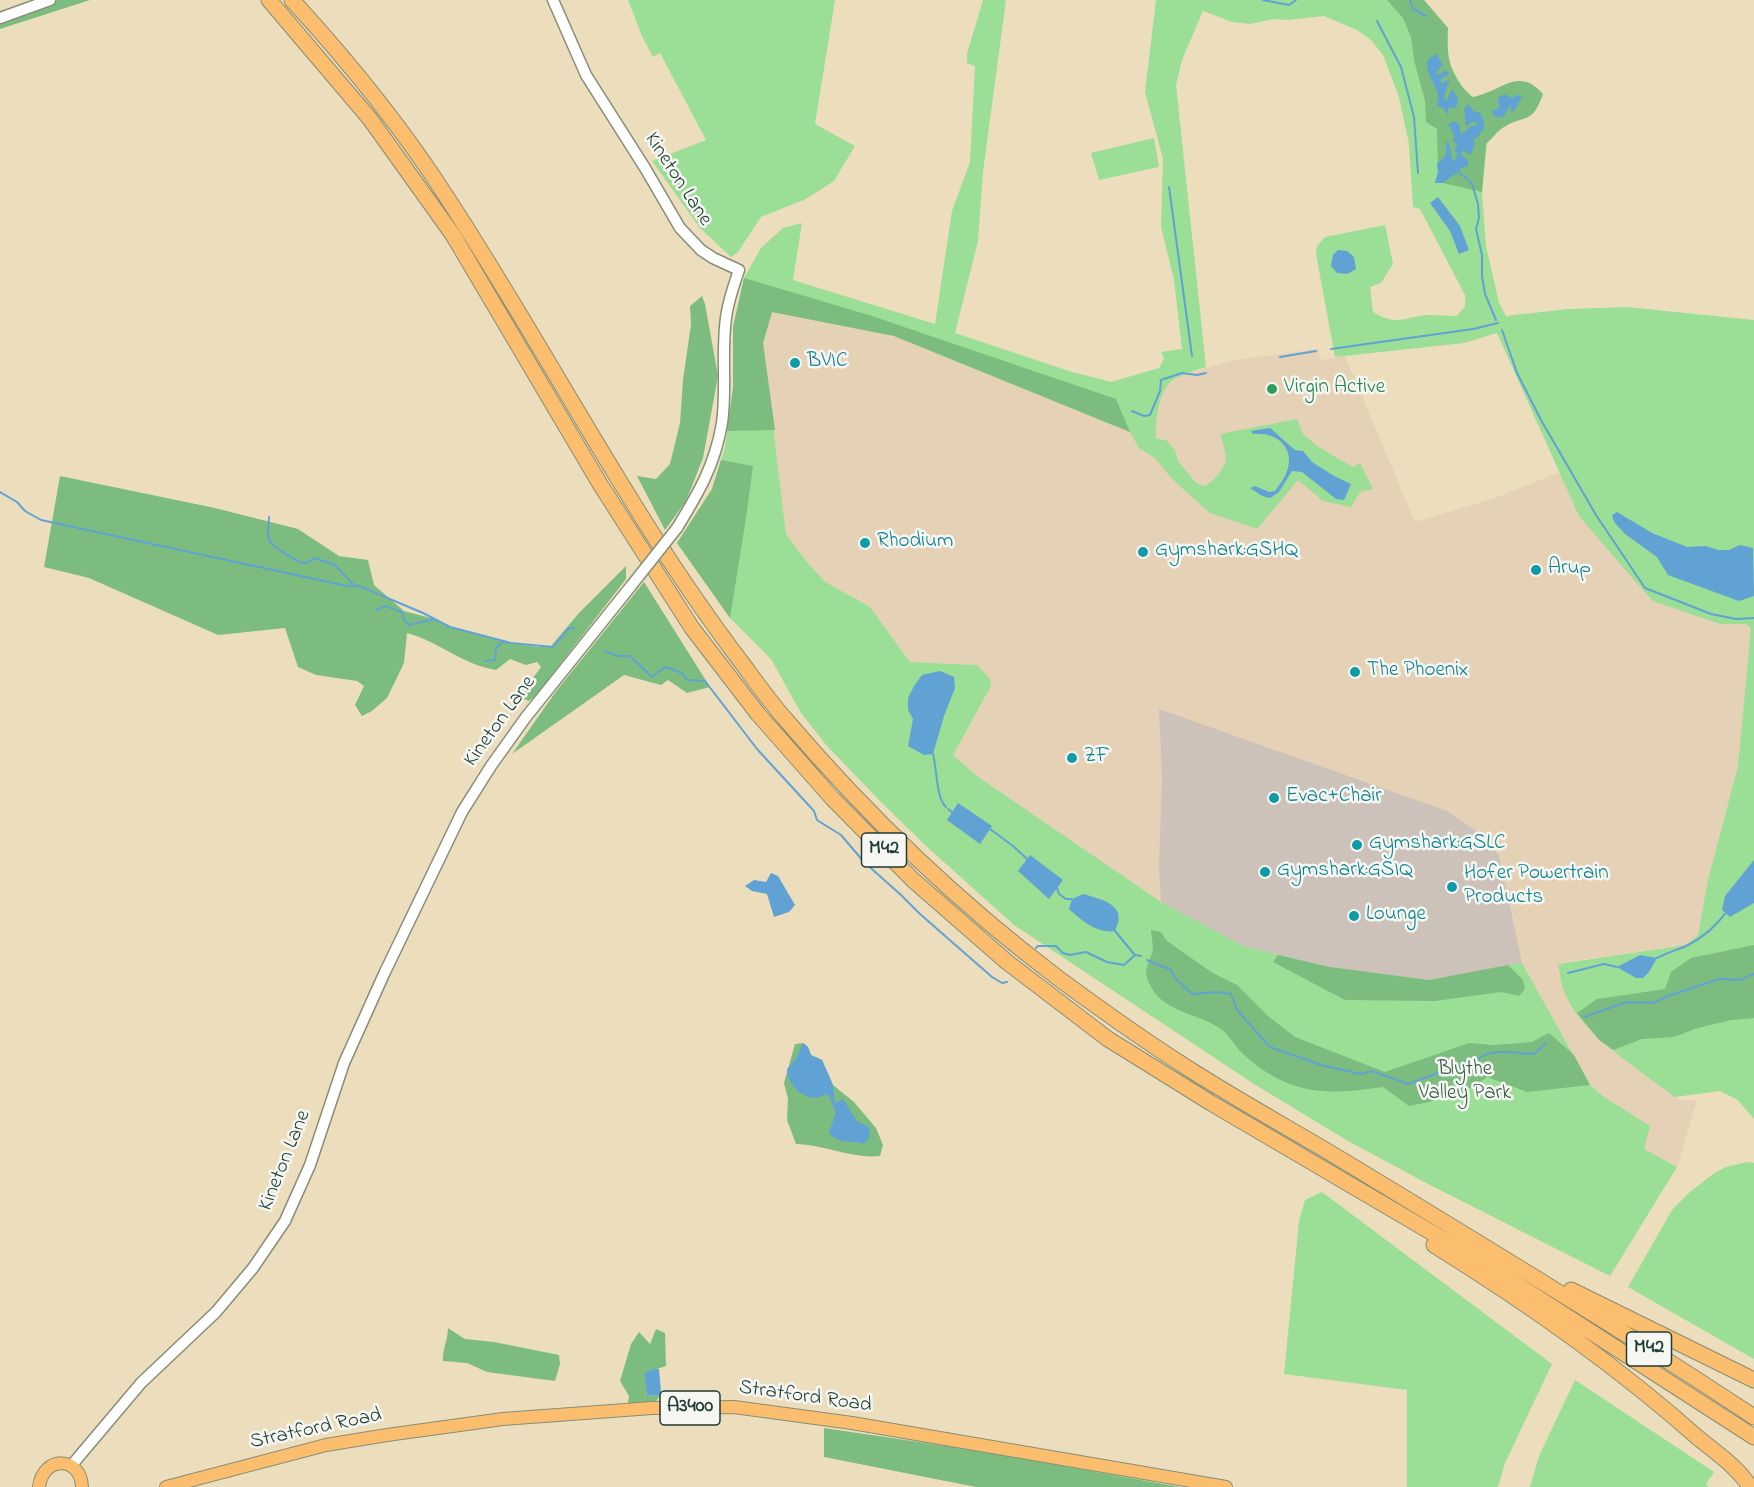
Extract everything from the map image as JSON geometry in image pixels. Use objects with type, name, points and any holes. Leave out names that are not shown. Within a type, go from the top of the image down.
[{"type":"highway","name":"M42","points":[[269,0],[370,118],[453,235],[600,484],[692,628],[758,714],[832,798],[913,880],[1007,962],[1108,1039],[1487,1265],[1754,1437]]},
{"type":"highway","name":"M42","points":[[292,0],[338,51],[392,120],[444,193],[507,292],[651,534],[708,619],[782,716],[902,844],[991,924],[1054,974],[1187,1068],[1542,1282],[1754,1417]]},
{"type":"highway","points":[[1298,1154],[1380,1212],[1467,1266],[1575,1340],[1682,1423],[1737,1472],[1750,1487]]},
{"type":"highway","points":[[1542,1282],[1565,1287],[1754,1380]]},
{"type":"main road","name":"Stratford Road","points":[[166,1487],[326,1445],[395,1433],[503,1419],[642,1408],[734,1407],[852,1423],[1226,1487]]},
{"type":"main road","points":[[39,1487],[41,1477],[50,1466],[57,1463],[71,1466],[80,1473],[82,1487]]},
{"type":"street","points":[[0,18],[50,0]]},
{"type":"street","name":"Kineton Lane","points":[[71,1466],[141,1383],[216,1312],[253,1268],[285,1221],[310,1165],[344,1063],[462,812],[526,717],[677,528],[712,467],[724,402],[725,319],[739,270],[701,250],[680,228],[586,75],[553,0]]},
{"type":"shaded area","points":[[772,312],[894,336],[1130,432],[1162,390],[1180,376],[1234,360],[1319,349],[1320,360],[1345,356],[1415,522],[1492,499],[1560,472],[1579,515],[1719,624],[1746,624],[1751,628],[1738,766],[1708,880],[1698,935],[1686,945],[1559,963],[1599,1040],[1680,1100],[1697,1100],[1677,1167],[1644,1149],[1603,1097],[1590,1085],[1522,963],[1429,980],[1330,967],[1243,946],[1161,902],[977,776],[953,755],[991,686],[977,665],[910,662],[870,607],[824,581],[786,534],[763,343]]},
{"type":"shaded area","points":[[1159,709],[1447,811],[1485,837],[1499,856],[1522,963],[1429,980],[1330,967],[1243,946],[1161,902],[1159,866],[1162,779]]},
{"type":"green space","points":[[56,0],[90,0],[0,29],[0,22]]},
{"type":"green space","points":[[628,0],[835,0],[815,124],[855,146],[834,181],[806,199],[761,217],[738,252],[731,257],[700,228],[652,161],[706,140],[660,53],[653,57]]},
{"type":"green space","name":"Blythe Valley Park","points":[[983,0],[1006,0],[983,172],[978,241],[955,333],[1069,371],[1111,382],[1159,368],[1164,358],[1161,352],[1182,349],[1174,280],[1161,227],[1163,159],[1145,92],[1156,0],[1424,0],[1448,28],[1447,59],[1462,87],[1479,103],[1487,144],[1482,192],[1486,246],[1499,303],[1506,316],[1569,309],[1627,307],[1754,320],[1754,1119],[1738,1100],[1720,1091],[1675,1097],[1628,1063],[1596,1036],[1572,1007],[1563,988],[1558,964],[1686,945],[1698,935],[1708,880],[1738,766],[1751,628],[1746,624],[1720,624],[1653,601],[1621,565],[1579,516],[1497,333],[1464,343],[1335,357],[1316,254],[1317,246],[1325,237],[1385,225],[1393,264],[1381,283],[1370,287],[1373,312],[1381,317],[1400,320],[1428,315],[1457,316],[1465,306],[1465,295],[1420,209],[1413,207],[1409,144],[1399,97],[1383,55],[1371,40],[1357,30],[1324,16],[1288,20],[1274,19],[1250,24],[1232,22],[1203,11],[1182,60],[1176,85],[1206,367],[1181,376],[1170,383],[1162,396],[1156,426],[1156,439],[1166,440],[1175,450],[1178,461],[1196,483],[1205,486],[1212,482],[1225,463],[1220,434],[1297,419],[1303,434],[1317,446],[1353,467],[1360,463],[1373,489],[1360,492],[1351,507],[1323,501],[1298,480],[1257,529],[1210,513],[1171,478],[1155,458],[1139,448],[1130,432],[894,336],[772,312],[763,343],[786,534],[824,581],[870,607],[910,662],[977,665],[990,679],[991,686],[953,755],[977,776],[1161,902],[1243,946],[1330,967],[1429,980],[1522,963],[1590,1085],[1604,1097],[1650,1126],[1644,1149],[1677,1167],[1610,1276],[1348,1141],[1254,1084],[1014,925],[926,846],[827,746],[801,713],[771,659],[730,618],[677,543],[712,489],[725,447],[733,388],[733,327],[744,278],[761,248],[783,228],[802,223],[793,280],[935,324],[952,211],[970,162],[975,66],[967,63],[967,54]]},
{"type":"green space","points":[[1387,0],[1424,0],[1448,28],[1451,66],[1459,82],[1472,97],[1517,81],[1534,86],[1543,94],[1532,115],[1504,127],[1486,144],[1482,192],[1435,183],[1438,172],[1437,129],[1426,122],[1425,101],[1414,60],[1411,37],[1403,18]]},
{"type":"green space","points":[[1154,138],[1159,167],[1099,180],[1091,153]]},
{"type":"green space","points":[[744,278],[872,316],[1116,399],[1130,432],[894,336],[772,312],[763,343],[775,430],[727,431],[733,388],[733,327]]},
{"type":"green space","points":[[702,296],[718,376],[703,458],[686,501],[665,530],[637,476],[656,479],[670,464],[680,423],[691,324],[690,306]]},
{"type":"green space","points":[[721,460],[753,466],[730,618],[677,543],[712,489]]},
{"type":"green space","points":[[60,476],[215,508],[298,529],[339,556],[368,560],[374,585],[404,611],[438,620],[450,627],[511,643],[538,647],[551,646],[579,613],[626,566],[626,579],[537,694],[529,701],[522,698],[541,667],[537,662],[526,665],[510,659],[496,670],[473,663],[429,641],[407,633],[404,663],[387,698],[362,716],[355,705],[364,686],[357,681],[316,675],[298,667],[285,628],[218,635],[89,578],[44,567]]},
{"type":"green space","points":[[644,582],[710,687],[687,693],[668,680],[661,685],[624,675],[512,754],[557,690]]},
{"type":"green space","name":"Blythe Valley Park","points":[[1151,930],[1161,932],[1167,941],[1211,972],[1237,985],[1268,1016],[1295,1037],[1385,1072],[1469,1043],[1493,1045],[1532,1042],[1549,1033],[1574,1055],[1590,1085],[1527,1092],[1487,1077],[1460,1092],[1409,1106],[1383,1087],[1325,1091],[1291,1085],[1259,1067],[1242,1053],[1221,1029],[1171,1006],[1155,993],[1146,973],[1153,948]]},
{"type":"green space","points":[[1754,945],[1754,1018],[1731,1020],[1674,1037],[1642,1039],[1613,1050],[1599,1040],[1577,1013],[1597,999],[1665,989],[1671,972],[1691,958]]},
{"type":"green space","points":[[1278,955],[1330,967],[1429,980],[1508,965],[1523,980],[1525,989],[1519,996],[1501,992],[1435,1001],[1345,1000],[1273,962]]},
{"type":"green space","points":[[803,1043],[808,1047],[811,1055],[822,1060],[833,1085],[854,1102],[876,1128],[883,1145],[880,1156],[859,1156],[796,1144],[787,1120],[788,1099],[784,1083],[795,1044]]},
{"type":"green space","points":[[1747,1162],[1754,1163],[1754,1359],[1628,1287],[1672,1210],[1713,1174],[1726,1167]]},
{"type":"green space","points":[[1322,1192],[1552,1364],[1505,1463],[1498,1487],[1407,1487],[1407,1390],[1284,1374],[1299,1221],[1305,1200]]},
{"type":"green space","points":[[448,1328],[465,1339],[494,1342],[559,1355],[560,1364],[555,1381],[487,1372],[467,1363],[443,1361]]},
{"type":"green space","points":[[656,1329],[665,1333],[666,1366],[644,1373],[647,1396],[660,1395],[655,1403],[628,1403],[629,1396],[620,1381],[631,1344],[639,1332],[650,1344]]},
{"type":"green space","points":[[1575,1380],[1714,1472],[1706,1484],[1709,1487],[1530,1487],[1539,1456]]},
{"type":"green space","points":[[824,1428],[980,1451],[1180,1487],[976,1487],[824,1457]]},
{"type":"water","points":[[1436,54],[1443,65],[1436,72],[1438,75],[1446,70],[1449,74],[1440,80],[1442,83],[1450,79],[1444,95],[1446,102],[1452,89],[1458,98],[1457,106],[1448,108],[1448,115],[1443,108],[1437,106],[1437,91],[1427,68],[1430,58]]},
{"type":"water","points":[[1503,95],[1511,98],[1517,95],[1522,96],[1515,110],[1511,113],[1511,104],[1504,116],[1499,118],[1494,116],[1492,111],[1499,108],[1498,98]]},
{"type":"water","points":[[1469,104],[1473,111],[1480,113],[1484,121],[1484,128],[1477,138],[1473,139],[1475,145],[1470,155],[1463,151],[1460,153],[1468,161],[1468,166],[1460,167],[1460,174],[1456,173],[1443,183],[1435,183],[1438,172],[1437,164],[1446,155],[1446,141],[1450,146],[1452,160],[1456,159],[1457,154],[1454,149],[1458,145],[1453,141],[1454,135],[1448,124],[1454,121],[1459,125],[1461,134],[1469,127],[1478,124],[1474,121],[1466,126],[1464,109]]},
{"type":"water","points":[[1438,197],[1460,226],[1469,250],[1459,254],[1450,231],[1430,203]]},
{"type":"water","points":[[1338,250],[1347,251],[1354,257],[1356,269],[1347,274],[1337,273],[1331,266],[1333,255]]},
{"type":"water","points":[[1270,428],[1295,450],[1303,451],[1312,462],[1351,484],[1344,500],[1336,499],[1302,472],[1292,471],[1279,492],[1270,498],[1250,488],[1255,486],[1269,492],[1275,491],[1287,471],[1289,455],[1282,442],[1269,435],[1253,434],[1251,431]]},
{"type":"water","points":[[1617,512],[1652,533],[1687,547],[1706,546],[1718,550],[1729,550],[1740,545],[1753,548],[1754,596],[1739,601],[1668,575],[1657,557],[1625,534],[1614,522],[1612,515]]},
{"type":"water","points":[[940,671],[954,677],[955,688],[933,754],[924,755],[908,746],[913,719],[908,710],[908,698],[922,675]]},
{"type":"water","points":[[958,803],[992,826],[980,844],[947,820]]},
{"type":"water","points":[[1030,855],[1063,880],[1049,899],[1018,871]]},
{"type":"water","points":[[1754,860],[1754,903],[1730,917],[1722,910],[1725,896]]},
{"type":"water","points":[[771,873],[778,876],[795,905],[789,912],[774,917],[767,894],[752,891],[745,886],[754,880],[766,882]]},
{"type":"water","points":[[1083,894],[1106,901],[1116,909],[1118,922],[1115,931],[1096,928],[1084,922],[1069,909],[1072,899]]},
{"type":"water","points":[[1640,955],[1657,958],[1643,978],[1636,978],[1617,967]]},
{"type":"water","points":[[803,1043],[808,1047],[811,1055],[822,1060],[833,1085],[835,1103],[843,1099],[857,1121],[869,1127],[870,1136],[864,1144],[836,1139],[829,1132],[836,1113],[828,1094],[817,1098],[808,1097],[792,1084],[787,1069],[796,1059]]},
{"type":"water","points":[[659,1369],[661,1392],[660,1395],[647,1396],[644,1373]]},
{"type":"waterway","points":[[1263,0],[1289,5],[1296,0]]},
{"type":"waterway","points":[[1410,0],[1413,9],[1426,16]]},
{"type":"waterway","points":[[1377,21],[1401,67],[1414,117],[1418,173]]},
{"type":"waterway","points":[[1460,174],[1472,184],[1478,204],[1479,218],[1476,229],[1482,255],[1482,276],[1485,294],[1496,320]]},
{"type":"waterway","points":[[1169,187],[1192,356]]},
{"type":"waterway","points":[[1331,349],[1473,329],[1498,323]]},
{"type":"waterway","points":[[1502,330],[1517,373],[1541,420],[1596,515],[1645,588],[1711,614],[1736,619],[1754,618]]},
{"type":"waterway","points":[[1280,357],[1316,351]]},
{"type":"waterway","points":[[1132,411],[1144,416],[1150,415],[1160,391],[1161,380],[1182,373],[1197,375],[1206,373]]},
{"type":"waterway","points":[[0,492],[41,520],[347,586],[359,586],[450,627],[511,643],[553,647],[569,628],[574,628]]},
{"type":"waterway","points":[[269,517],[268,532],[272,544],[302,563],[314,558],[335,565],[353,584]]},
{"type":"waterway","points":[[376,610],[386,606],[402,612],[409,625],[435,619]]},
{"type":"waterway","points":[[486,661],[495,660],[496,648],[504,641]]},
{"type":"waterway","points":[[605,651],[617,656],[630,656],[652,677],[665,667],[682,673],[687,680],[705,681],[757,749],[814,811],[817,820],[841,835],[864,862],[992,977],[1002,983],[1007,982]]},
{"type":"waterway","points":[[933,754],[940,797],[946,807]]},
{"type":"waterway","points":[[948,809],[952,812]]},
{"type":"waterway","points":[[990,829],[1027,859]]},
{"type":"waterway","points":[[1057,888],[1059,894],[1066,899],[1072,899]]},
{"type":"waterway","points":[[1657,958],[1699,939],[1725,914]]},
{"type":"waterway","points":[[1115,931],[1134,954]]},
{"type":"waterway","points":[[1036,948],[1056,946],[1063,953],[1070,955],[1086,952],[1107,962],[1124,965],[1135,955],[1141,956]]},
{"type":"waterway","points":[[1147,960],[1171,970],[1175,978],[1192,994],[1217,992],[1231,994],[1237,1010],[1270,1047],[1321,1065],[1361,1074],[1372,1071],[1408,1084],[1438,1073],[1447,1066],[1457,1068],[1468,1059],[1478,1059],[1490,1053],[1534,1054],[1546,1043]]},
{"type":"waterway","points":[[1568,973],[1604,964],[1617,967]]},
{"type":"waterway","points":[[1584,1017],[1627,1002],[1653,1003],[1719,979],[1740,980],[1754,974]]},
{"type":"place","name":"BVIC","points":[[795,363]]},
{"type":"place","name":"Virgin Active","points":[[1272,389]]},
{"type":"place","name":"Rhodium","points":[[865,543]]},
{"type":"place","name":"Gymshark:GSHQ","points":[[1143,552]]},
{"type":"place","name":"Arup","points":[[1536,570]]},
{"type":"place","name":"The Phoenix","points":[[1355,672]]},
{"type":"place","name":"ZF","points":[[1072,758]]},
{"type":"place","name":"Evac+Chair","points":[[1274,798]]},
{"type":"place","name":"Gymshark:GSLC","points":[[1357,845]]},
{"type":"place","name":"Gymshark:GSIQ","points":[[1265,872]]},
{"type":"place","name":"Hofer Powertrain Products","points":[[1452,887]]},
{"type":"place","name":"Lounge","points":[[1354,916]]}]
